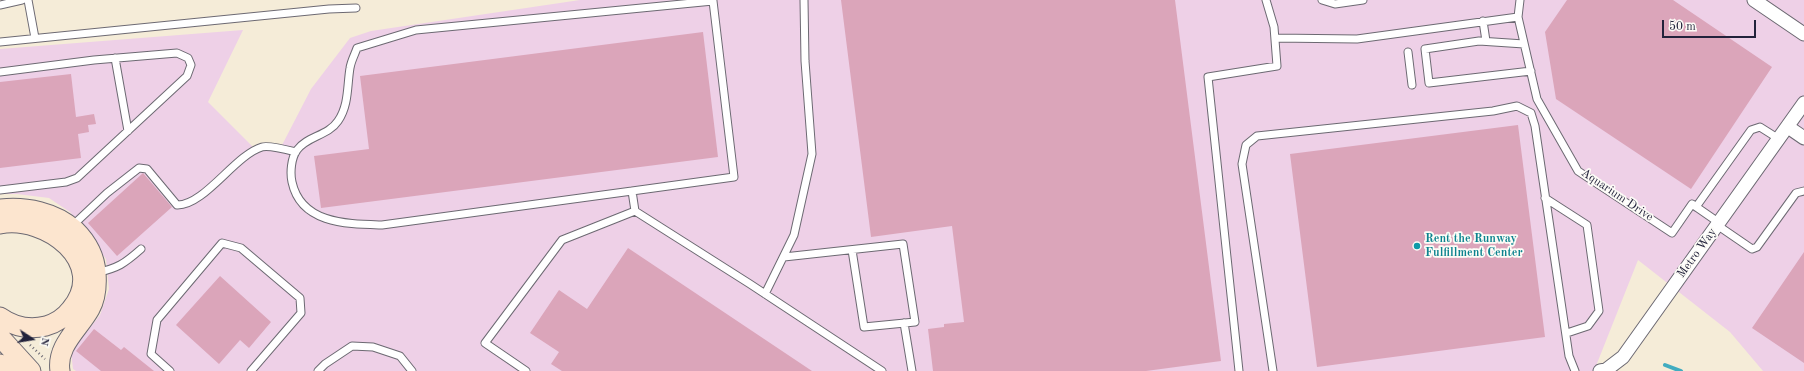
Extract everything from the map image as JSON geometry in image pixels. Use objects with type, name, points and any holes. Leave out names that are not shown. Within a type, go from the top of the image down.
[{"type":"main road","points":[[0,209],[23,208],[40,212],[71,227],[87,245],[94,260],[96,273],[94,299],[89,310],[63,349],[60,360],[54,367]]},
{"type":"main road","points":[[0,224],[29,224],[54,234],[72,251],[80,267],[82,277],[81,289],[77,301],[68,313],[54,323],[38,328],[24,327],[10,323],[0,317]]},
{"type":"main road","points":[[0,336],[31,371]]},
{"type":"main road","points":[[0,364],[9,371]]},
{"type":"street","points":[[1754,0],[1804,34]]},
{"type":"street","points":[[1804,103],[1788,127],[1804,138]]},
{"type":"street","name":"Metro Way","points":[[1600,371],[1606,370],[1623,357],[1788,127]]},
{"type":"lane","points":[[0,4],[22,0]]},
{"type":"lane","points":[[28,0],[35,38]]},
{"type":"lane","points":[[765,294],[794,236],[812,154],[805,61],[804,0]]},
{"type":"lane","points":[[1238,371],[1208,77],[1277,66],[1274,27],[1266,0]]},
{"type":"lane","points":[[1322,0],[1335,4],[1363,0]]},
{"type":"lane","name":"Aquarium Drive","points":[[1520,0],[1518,17],[1537,99],[1578,171],[1672,233],[1692,204],[1696,207]]},
{"type":"lane","points":[[712,1],[734,177],[632,191],[382,225],[348,224],[324,218],[309,210],[299,201],[294,191],[290,174],[296,152],[304,141],[328,131],[338,122],[345,109],[350,67],[357,48],[416,30],[712,1]]},
{"type":"lane","points":[[0,42],[329,9],[356,8]]},
{"type":"lane","points":[[1275,38],[1357,39],[1518,17]]},
{"type":"lane","points":[[1483,21],[1486,41]]},
{"type":"lane","points":[[1524,44],[1486,41],[1425,49],[1429,83],[1531,71]]},
{"type":"lane","points":[[1408,52],[1412,85]]},
{"type":"lane","points":[[0,72],[115,58],[177,54],[188,58],[191,66],[187,76],[79,177],[72,180],[0,190]]},
{"type":"lane","points":[[115,58],[128,131]]},
{"type":"lane","points":[[1273,371],[1242,164],[1246,145],[1257,136],[1493,110],[1516,106],[1531,113],[1535,126],[1567,333],[1569,356],[1574,371]]},
{"type":"lane","points":[[1779,139],[1760,127],[1751,130],[1696,207],[1752,249],[1757,247],[1796,193],[1804,191]]},
{"type":"lane","points":[[71,227],[107,193],[139,168],[148,169],[177,205],[184,205],[196,198],[244,157],[263,146],[296,152]]},
{"type":"lane","points":[[632,191],[634,211]]},
{"type":"lane","points":[[1545,198],[1587,225],[1599,311],[1588,326],[1567,333]]},
{"type":"lane","points":[[634,211],[765,294],[882,371]]},
{"type":"lane","points":[[526,371],[485,343],[562,240],[634,211]]},
{"type":"lane","points":[[170,371],[151,354],[157,320],[222,243],[241,248],[300,298],[301,313],[251,371]]},
{"type":"lane","points":[[784,257],[904,244],[915,322],[864,327],[852,250]]},
{"type":"lane","points":[[96,273],[110,270],[124,264],[140,249]]},
{"type":"lane","points":[[904,323],[912,371]]},
{"type":"lane","points":[[318,371],[352,346],[373,347],[400,356],[412,371]]},
{"type":"path","points":[[28,343],[54,367]]},
{"type":"shaded area","points":[[580,0],[1804,0],[1804,371],[1763,371],[1730,332],[1638,260],[1594,371],[76,371],[73,369],[71,352],[100,315],[109,289],[106,259],[70,212],[49,198],[17,194],[0,194],[0,49],[243,30],[208,102],[255,149],[280,149],[311,89],[350,38],[371,31]]},
{"type":"building","points":[[841,0],[1175,0],[1221,361],[1146,371],[933,371],[928,329],[944,327],[944,324],[964,322],[952,226],[871,237]]},
{"type":"building","points":[[1567,0],[1673,0],[1772,67],[1691,189],[1556,99],[1545,32]]},
{"type":"building","points":[[703,32],[718,157],[321,208],[314,156],[369,149],[360,76]]},
{"type":"building","points":[[71,74],[76,117],[94,114],[96,124],[88,125],[89,132],[78,134],[81,158],[0,168],[0,82]]},
{"type":"building","name":"Rent the Runway Fulfillment Center","points":[[1518,125],[1545,337],[1317,367],[1290,154]]},
{"type":"building","points":[[143,173],[172,207],[117,256],[88,223]]},
{"type":"building","points":[[628,248],[812,371],[562,371],[551,364],[559,352],[530,333],[559,290],[587,309]]},
{"type":"building","points":[[1804,252],[1804,363],[1752,328]]},
{"type":"building","points":[[220,276],[271,322],[249,348],[240,340],[219,364],[176,325]]},
{"type":"building","points":[[94,329],[121,350],[124,347],[154,371],[101,371],[76,351]]},
{"type":"waterway","points":[[1665,365],[1681,371]]},
{"type":"place","name":"Rent the Runway Fulfillment Center","points":[[1417,246]]}]
